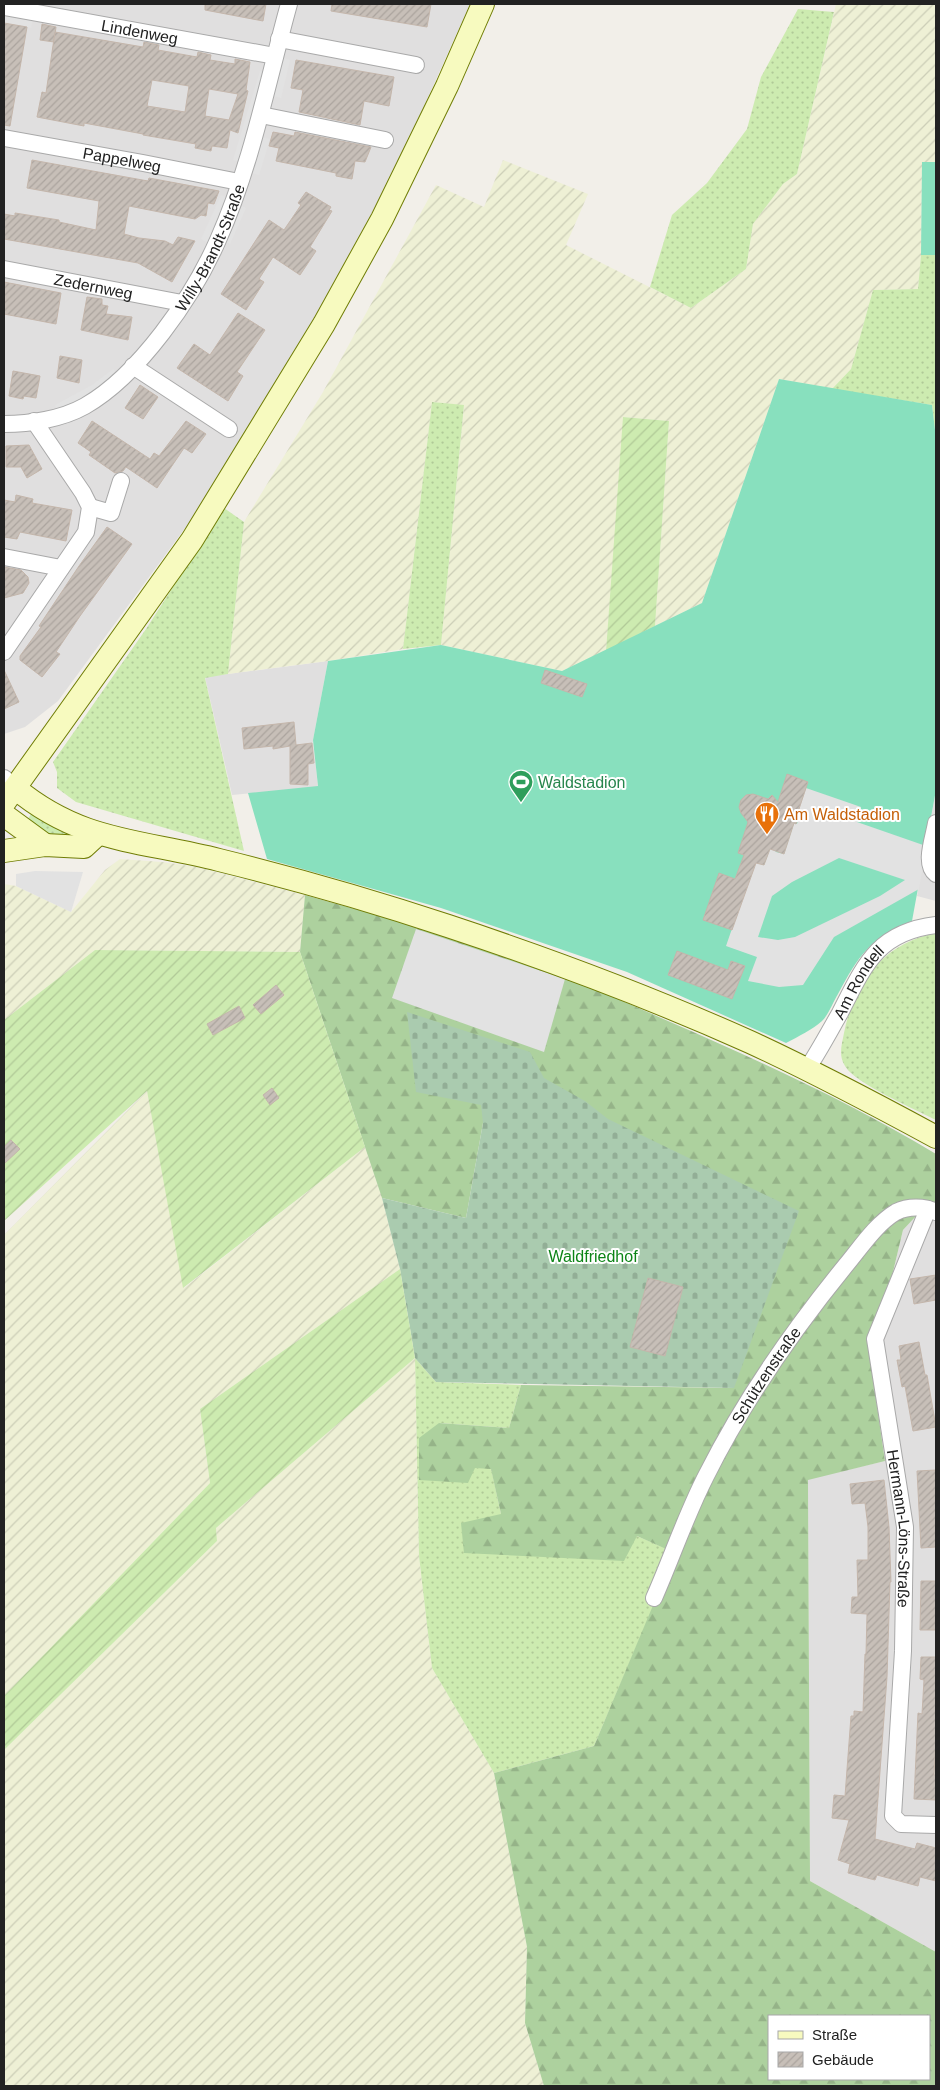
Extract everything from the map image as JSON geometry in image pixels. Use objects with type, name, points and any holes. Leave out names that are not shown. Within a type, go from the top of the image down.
[{"type":"main road","points":[[483,4],[447,86],[382,219],[324,324],[192,540],[8,790],[53,816],[98,834],[236,864],[447,925],[628,990],[742,1039],[807,1070],[936,1137]]},
{"type":"main road","points":[[4,815],[45,845]]},
{"type":"main road","points":[[4,851],[45,845],[84,847],[98,834]]},
{"type":"street","name":"Willy-Brandt-Straße","points":[[4,424],[63,416],[85,406],[120,380],[158,339],[182,303],[218,240],[261,115],[289,4]]},
{"type":"street","name":"Lindenweg","points":[[4,7],[275,56]]},
{"type":"street","points":[[279,39],[416,65]]},
{"type":"street","points":[[261,115],[386,140]]},
{"type":"street","name":"Pappelweg","points":[[4,138],[239,182]]},
{"type":"street","name":"Zedernweg","points":[[4,269],[182,303]]},
{"type":"street","points":[[133,366],[228,429]]},
{"type":"street","points":[[4,652],[86,532],[90,507],[83,493],[34,421]]},
{"type":"street","points":[[90,507],[111,514],[121,482]]},
{"type":"street","points":[[4,558],[61,568]]},
{"type":"street","points":[[936,823],[930,860],[931,869],[936,874]]},
{"type":"street","name":"Am Rondell","points":[[807,1070],[855,981],[872,957],[882,947],[905,933],[936,925]]},
{"type":"street","name":"Schützenstraße","points":[[654,1598],[682,1528],[713,1462],[745,1404],[783,1347],[818,1299],[861,1246],[888,1218],[905,1209],[932,1210]]},
{"type":"street","name":"Hermann-Löns-Straße","points":[[932,1210],[874,1339],[906,1527],[903,1651],[893,1816],[901,1824],[936,1825]]},
{"type":"shaded area","points":[[4,4],[470,4],[376,213],[216,486],[58,701],[25,727],[4,734]]},
{"type":"shaded area","points":[[4,12],[33,18],[31,28],[4,23]]},
{"type":"shaded area","points":[[283,58],[290,60],[281,98],[274,96]]},
{"type":"shaded area","points":[[260,71],[265,73],[240,162],[233,160]]},
{"type":"shaded area","points":[[262,137],[270,139],[259,175],[251,173]]},
{"type":"shaded area","points":[[221,195],[227,197],[208,243],[201,239]]},
{"type":"shaded area","points":[[240,205],[246,208],[230,244],[224,241]]},
{"type":"shaded area","points":[[113,369],[116,372],[81,399],[56,410],[55,405],[92,385]]},
{"type":"shaded area","points":[[328,661],[313,740],[318,787],[232,795],[205,677]]},
{"type":"shaded area","points":[[806,788],[861,807],[857,822],[926,846],[919,889],[834,937],[803,985],[779,987],[748,981],[757,957],[726,946],[755,862],[764,865],[771,846],[776,852],[784,854],[794,823],[797,824],[801,811],[798,809]],"holes":[[[839,858],[905,880],[880,896],[795,937],[778,940],[758,937],[772,896],[792,882]]]},
{"type":"shaded area","points":[[936,790],[936,901],[917,896]]},
{"type":"shaded area","points":[[35,871],[83,872],[71,912],[16,886],[16,874]]},
{"type":"shaded area","points":[[416,929],[565,979],[544,1052],[392,998]]},
{"type":"shaded area","points":[[936,1205],[936,1952],[810,1881],[808,1479],[885,1461],[871,1364],[903,1230],[917,1215]]},
{"type":"green space","points":[[836,4],[936,4],[936,162],[922,162],[921,255],[918,289],[873,290],[851,369],[832,389],[779,379],[702,603],[655,626],[669,421],[624,417],[606,651],[562,671],[441,645],[464,406],[432,402],[403,649],[228,674],[244,522],[323,392],[436,185],[484,207],[503,160],[588,194],[566,245],[691,308],[746,269],[753,224],[783,184],[797,174]]},
{"type":"green space","points":[[798,9],[834,12],[797,174],[783,184],[753,224],[746,269],[691,308],[650,287],[672,215],[707,183],[747,129],[761,77]]},
{"type":"green space","points":[[922,162],[936,162],[936,255],[921,255]]},
{"type":"green space","points":[[921,255],[936,255],[936,438],[932,405],[832,389],[851,369],[873,290],[918,289]]},
{"type":"green space","points":[[779,379],[932,405],[936,438],[936,790],[912,921],[885,935],[867,950],[852,969],[822,1021],[786,1043],[627,972],[441,908],[267,859],[248,793],[318,786],[313,740],[328,661],[441,645],[562,671],[702,603]]},
{"type":"green space","points":[[432,402],[464,405],[441,645],[403,649]]},
{"type":"green space","points":[[623,417],[669,421],[655,626],[606,651]]},
{"type":"green space","points":[[224,508],[244,522],[228,674],[205,678],[244,851],[76,802],[57,788],[57,772],[53,762],[146,629]]},
{"type":"green space","points":[[31,814],[82,836],[44,837],[25,824]]},
{"type":"green space","points":[[120,859],[197,867],[305,895],[300,952],[95,950],[4,1020],[4,884],[16,886],[71,912],[105,870]]},
{"type":"green space","points":[[305,895],[474,943],[564,976],[737,1051],[805,1083],[871,1117],[936,1154],[936,1205],[917,1215],[903,1230],[871,1364],[885,1461],[808,1480],[810,1881],[936,1952],[936,2086],[544,2086],[525,2023],[527,1947],[494,1773],[594,1746],[675,1553],[637,1536],[624,1561],[464,1553],[461,1523],[501,1514],[491,1469],[475,1468],[468,1483],[419,1480],[419,1438],[439,1423],[509,1428],[521,1385],[734,1388],[483,1123],[466,1218],[382,1198],[300,952]]},
{"type":"green space","points":[[936,933],[936,1120],[887,1096],[860,1080],[845,1066],[841,1054],[844,1033],[855,997],[874,968],[901,946],[918,938]]},
{"type":"green space","points":[[95,950],[300,952],[365,1147],[183,1288],[147,1091],[4,1221],[4,1020]]},
{"type":"green space","name":"Waldfriedhof","points":[[407,1012],[530,1052],[544,1078],[585,1101],[608,1119],[799,1211],[734,1388],[436,1382],[415,1358],[400,1269],[382,1198],[466,1218],[483,1123],[481,1105],[416,1092]]},
{"type":"green space","points":[[147,1091],[184,1288],[365,1147],[382,1198],[400,1269],[200,1409],[210,1483],[4,1696],[4,1235]]},
{"type":"green space","points":[[400,1269],[415,1358],[216,1528],[217,1541],[4,1750],[4,1696],[210,1483],[200,1409]]},
{"type":"green space","points":[[415,1358],[419,1556],[432,1668],[494,1773],[527,1947],[525,2023],[544,2086],[4,2086],[4,1750],[217,1541],[216,1528]]},
{"type":"green space","points":[[415,1358],[436,1382],[521,1385],[509,1428],[439,1423],[475,1468],[491,1468],[501,1514],[637,1536],[676,1553],[594,1746],[494,1773],[432,1668],[419,1556]]},
{"type":"building","points":[[205,4],[266,4],[263,21],[205,10]]},
{"type":"building","points":[[332,4],[431,4],[427,27],[331,11]]},
{"type":"building","points":[[4,23],[27,27],[10,126],[4,125]]},
{"type":"building","points":[[42,24],[56,27],[54,42],[40,40]]},
{"type":"building","points":[[55,32],[143,47],[144,42],[159,45],[158,50],[197,57],[198,52],[211,55],[210,60],[235,64],[235,59],[250,62],[246,90],[248,91],[238,133],[230,130],[227,148],[212,146],[211,151],[195,148],[196,144],[84,123],[84,126],[37,117],[42,92],[46,93]],"holes":[[[152,80],[189,86],[185,112],[147,106]],[[209,89],[238,94],[229,120],[205,116]]]},
{"type":"building","points":[[296,60],[394,77],[389,106],[364,101],[360,125],[299,112],[303,90],[291,88]]},
{"type":"building","points":[[273,132],[294,136],[295,132],[371,147],[365,162],[355,161],[352,179],[336,176],[336,173],[276,161],[279,148],[269,146]]},
{"type":"building","points":[[32,160],[148,181],[149,178],[219,191],[214,204],[208,203],[206,216],[201,215],[195,219],[129,206],[124,234],[165,241],[173,245],[178,237],[195,241],[172,282],[138,263],[4,239],[4,214],[15,216],[15,213],[59,220],[59,222],[96,230],[99,201],[27,188]]},
{"type":"building","points":[[306,192],[331,207],[329,210],[332,211],[310,247],[316,251],[300,275],[273,257],[259,279],[264,282],[246,310],[221,294],[269,220],[284,230],[301,205],[298,203]]},
{"type":"building","points":[[4,282],[61,293],[56,324],[4,314]]},
{"type":"building","points":[[87,297],[102,299],[102,305],[108,306],[106,314],[132,317],[128,340],[81,330]]},
{"type":"building","points":[[238,313],[265,330],[237,372],[243,376],[228,401],[177,368],[194,344],[210,355]]},
{"type":"building","points":[[60,356],[82,360],[79,383],[57,378]]},
{"type":"building","points":[[13,371],[40,376],[36,398],[24,396],[23,399],[9,396]]},
{"type":"building","points":[[140,385],[158,397],[143,419],[125,408]]},
{"type":"building","points":[[92,421],[150,459],[154,453],[159,456],[186,421],[206,434],[192,453],[184,448],[157,488],[126,467],[123,471],[115,473],[89,455],[91,452],[78,443]]},
{"type":"building","points":[[29,445],[42,469],[27,478],[21,467],[6,467],[6,446]]},
{"type":"building","points":[[16,495],[33,499],[32,503],[72,510],[66,541],[20,532],[17,539],[4,537],[4,500],[15,502]]},
{"type":"building","points":[[107,527],[132,544],[80,616],[56,652],[60,654],[42,677],[20,660],[20,656]]},
{"type":"building","points":[[4,567],[21,570],[28,577],[29,583],[23,593],[4,598]]},
{"type":"building","points":[[4,670],[19,702],[4,709]]},
{"type":"building","points":[[545,670],[587,684],[582,697],[541,683]]},
{"type":"building","points":[[294,722],[296,745],[312,743],[314,763],[308,764],[308,785],[290,784],[290,746],[273,749],[273,746],[244,749],[242,728]]},
{"type":"building","points":[[787,774],[808,782],[799,809],[801,810],[796,824],[794,823],[784,854],[770,849],[764,865],[756,863],[732,930],[703,920],[719,873],[735,879],[744,855],[738,853],[748,822],[739,807],[741,800],[746,795],[753,794],[768,799],[772,795],[778,802]]},
{"type":"building","points":[[677,951],[728,970],[731,961],[745,966],[732,999],[668,975]]},
{"type":"building","points":[[276,985],[284,995],[261,1014],[253,1005]]},
{"type":"building","points":[[239,1006],[245,1018],[213,1035],[207,1024]]},
{"type":"building","points":[[272,1088],[279,1098],[270,1105],[263,1095]]},
{"type":"building","points":[[11,1140],[20,1149],[4,1164],[4,1147]]},
{"type":"building","points":[[936,1275],[936,1300],[914,1304],[910,1279]]},
{"type":"building","points":[[648,1278],[683,1287],[665,1356],[630,1347]]},
{"type":"building","points":[[919,1342],[936,1427],[913,1431],[905,1386],[902,1387],[897,1360],[901,1360],[899,1346]]},
{"type":"building","points":[[936,1470],[936,1547],[921,1548],[917,1471]]},
{"type":"building","points":[[884,1480],[889,1527],[891,1582],[887,1677],[875,1839],[915,1849],[917,1843],[936,1848],[936,1881],[920,1877],[918,1886],[877,1875],[875,1880],[848,1873],[850,1864],[838,1860],[849,1820],[832,1818],[834,1795],[845,1796],[851,1716],[854,1716],[854,1711],[863,1712],[867,1614],[851,1613],[852,1597],[858,1597],[857,1560],[868,1560],[868,1527],[865,1503],[852,1504],[850,1484]]},
{"type":"building","points":[[921,1581],[936,1581],[936,1630],[920,1630]]},
{"type":"building","points":[[921,1657],[936,1657],[934,1775],[936,1775],[936,1800],[914,1799],[918,1713],[922,1714],[924,1680],[920,1679]]},
{"type":"place","name":"Waldstadion","points":[[521,803]]},
{"type":"place","name":"Am Waldstadion","points":[[767,835]]}]
